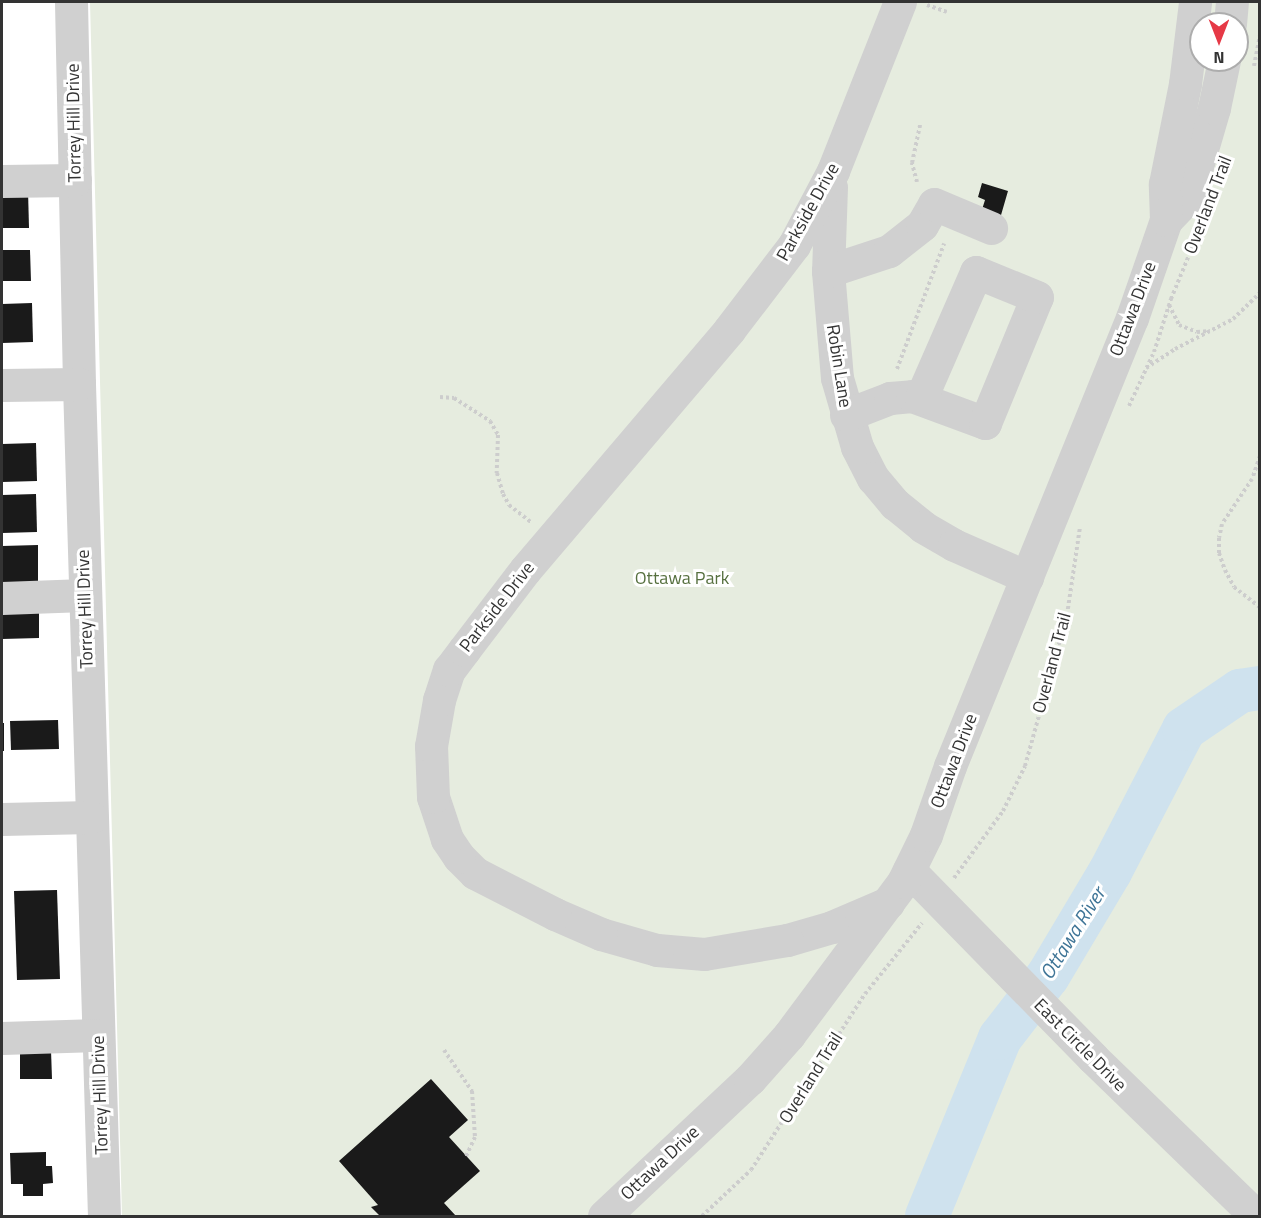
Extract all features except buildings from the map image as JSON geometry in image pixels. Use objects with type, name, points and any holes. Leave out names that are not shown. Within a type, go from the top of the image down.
[{"type":"street","name":"Torrey Hill Drive","points":[[71,2],[79,384],[104,1216]]},
{"type":"street","name":"Parkside Drive","points":[[888,903],[832,927],[787,940],[725,952],[681,954],[628,942],[555,914],[475,873],[459,857],[447,839],[433,797],[431,746],[439,700],[449,670],[554,537],[755,297],[794,245],[833,171],[900,2]]},
{"type":"street","name":"Ottawa Drive","points":[[604,1216],[750,1079],[789,1035],[888,903],[909,870],[926,835],[950,766],[1132,318],[1166,220],[1165,184],[1185,84],[1195,2]]},
{"type":"street","name":"Ottawa Drive","points":[[1166,220],[1188,197],[1214,108],[1234,72]]},
{"type":"street","name":"Robin Lane","points":[[833,171],[828,271],[837,378],[857,447],[873,478],[896,504],[923,527],[954,545],[1027,577]]},
{"type":"street","points":[[2,181],[75,180]]},
{"type":"street","points":[[828,271],[889,251],[922,225],[934,204],[990,228]]},
{"type":"street","points":[[2,386],[79,384]]},
{"type":"street","points":[[846,415],[890,398],[912,396],[921,398]]},
{"type":"street","points":[[2,598],[85,596]]},
{"type":"street","points":[[2,819],[91,817]]},
{"type":"street","name":"East Circle Drive","points":[[909,870],[1060,1025],[1256,1216]]},
{"type":"street","points":[[2,1038],[98,1035]]},
{"type":"path","points":[[923,2],[947,12]]},
{"type":"path","points":[[1249,51],[1260,36]]},
{"type":"path","name":"Overland Trail","points":[[1128,410],[1203,221]]},
{"type":"path","points":[[1146,369],[1175,350],[1233,319],[1260,293]]},
{"type":"path","points":[[1169,305],[1179,325],[1187,330],[1214,331]]},
{"type":"path","points":[[440,397],[454,398],[490,421],[498,435],[497,473],[509,505],[554,537]]},
{"type":"path","points":[[1260,456],[1252,479],[1222,524],[1219,538],[1219,553],[1234,587],[1260,607]]},
{"type":"path","name":"Overland Trail","points":[[702,1216],[751,1170],[865,994],[922,924],[1003,811],[1025,766],[1067,615],[1080,525]]},
{"type":"path","points":[[444,1050],[472,1091],[475,1137],[466,1156]]},
{"type":"green space","name":"Ottawa Park","points":[[90,2],[1259,2],[1259,1216],[122,1216]]},
{"type":"waterway","name":"Ottawa River","points":[[927,1216],[1000,1038],[1048,976],[1110,872],[1184,729],[1240,691],[1260,688]]}]
